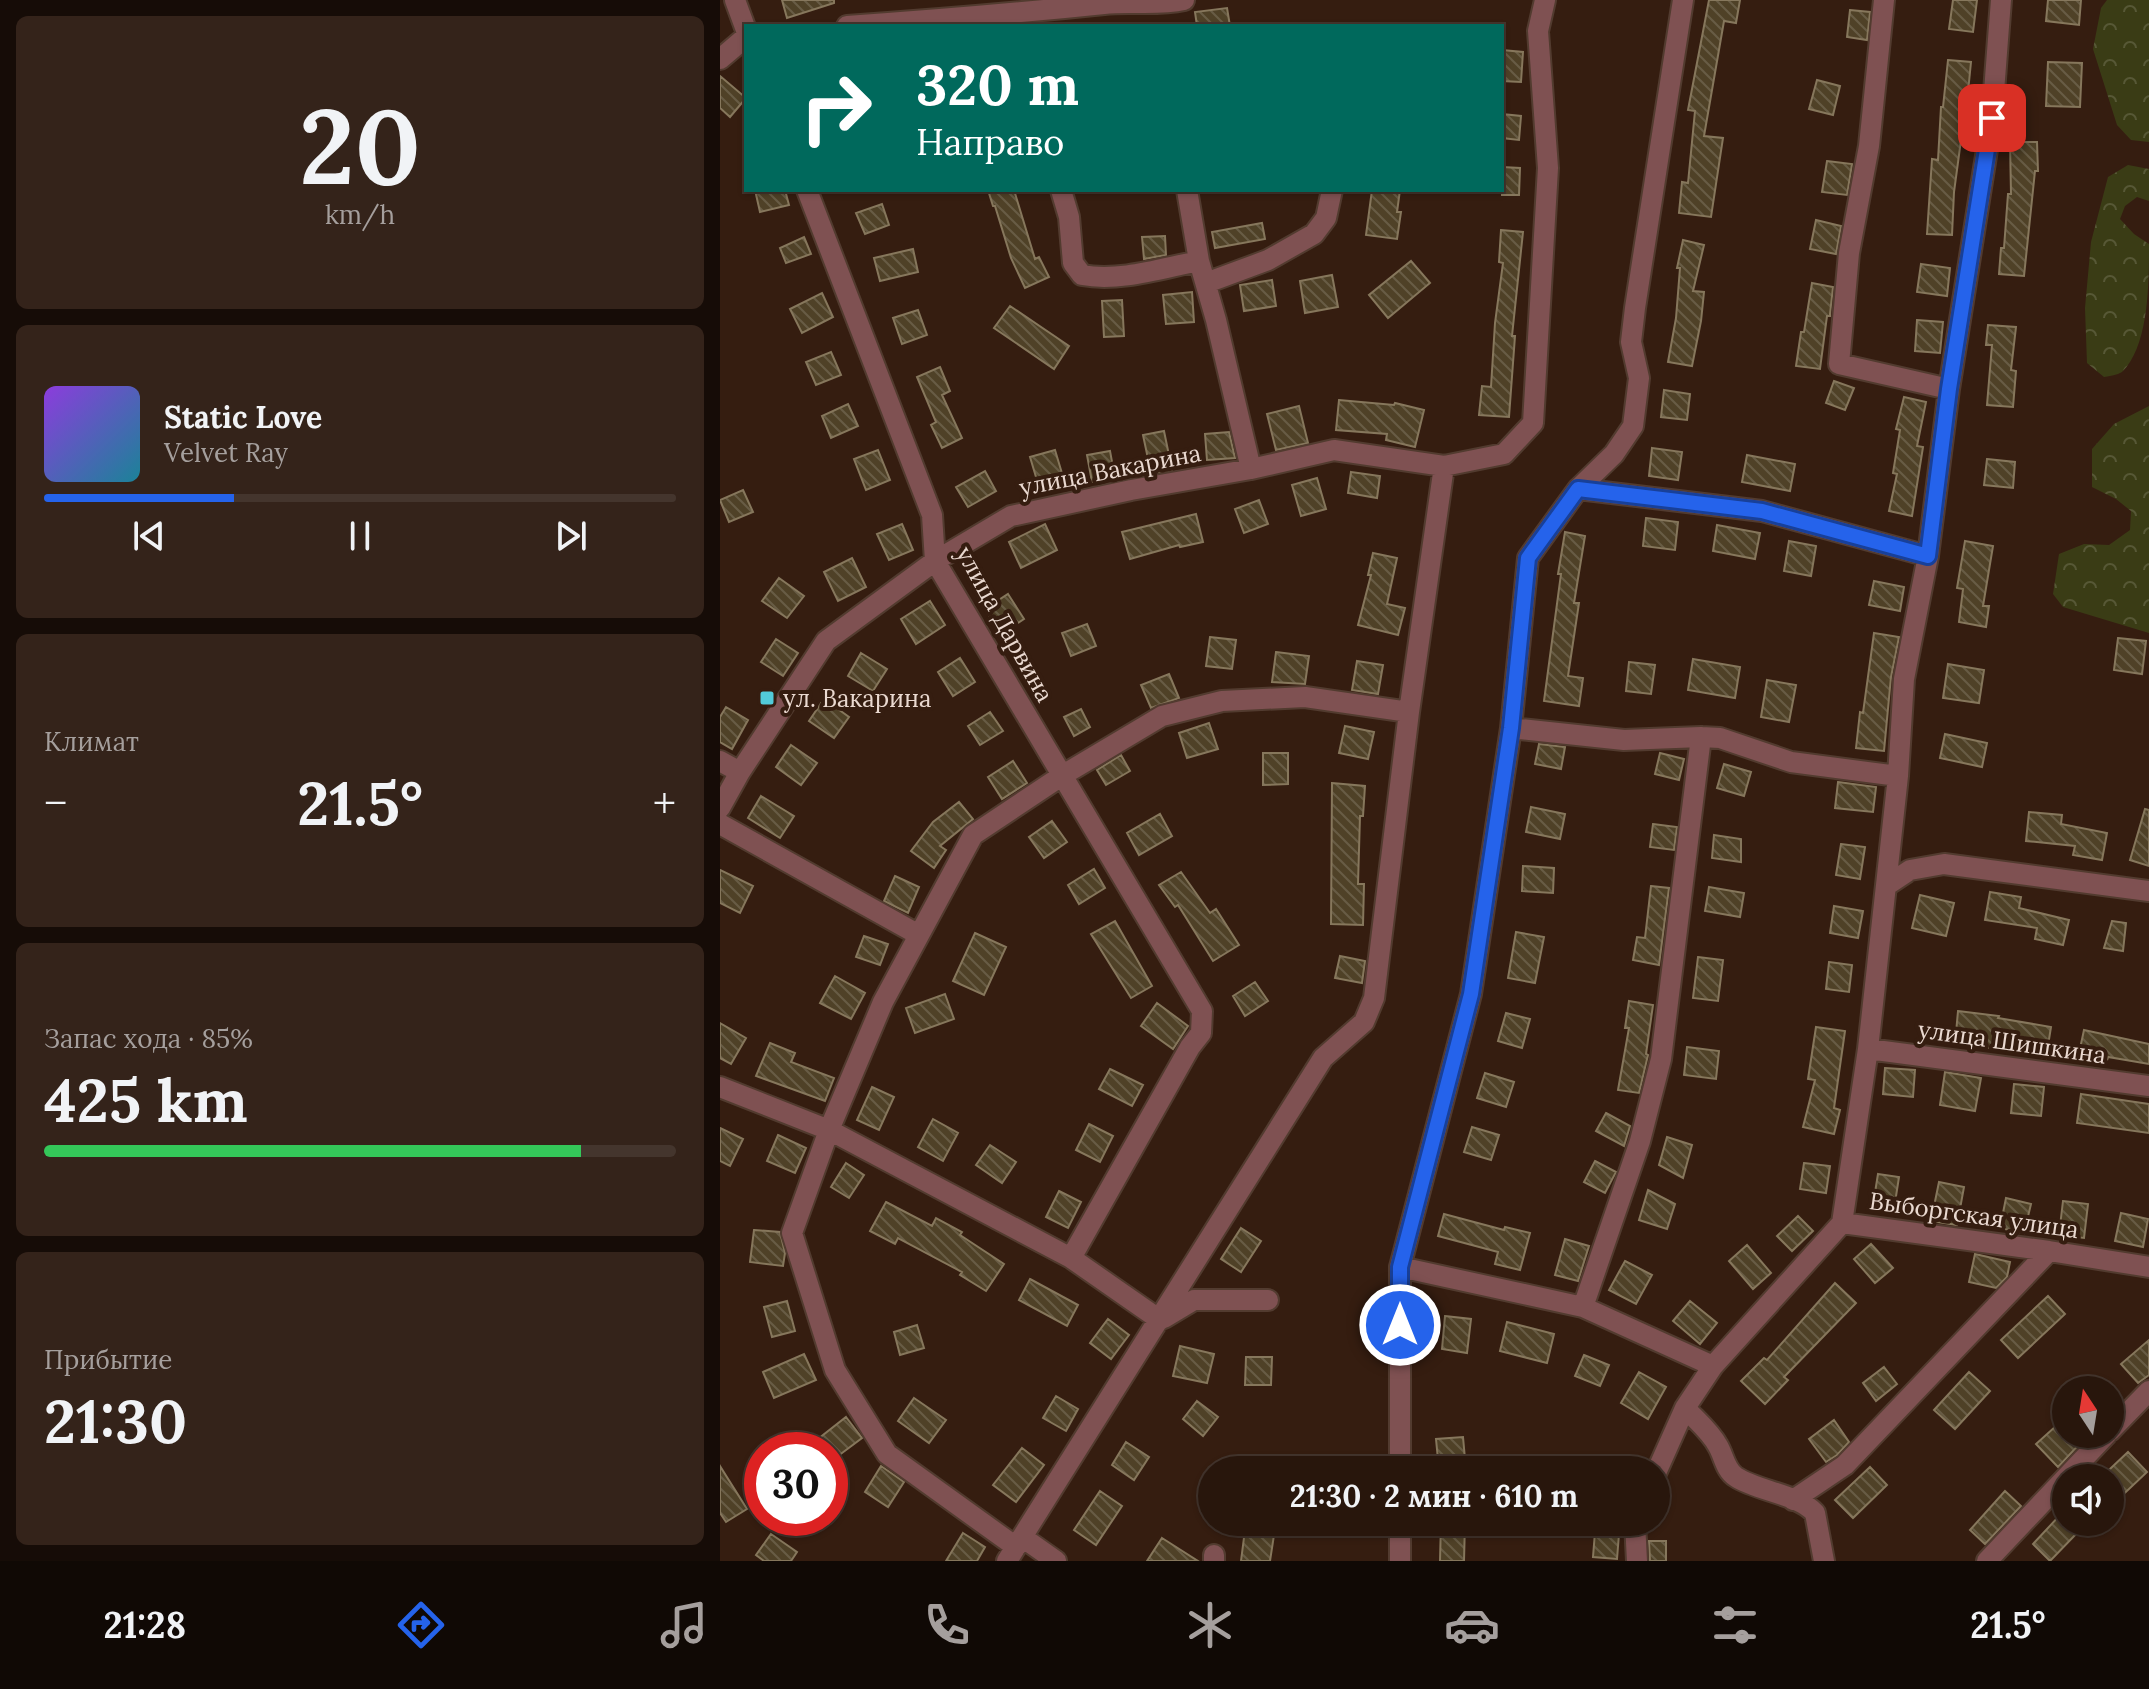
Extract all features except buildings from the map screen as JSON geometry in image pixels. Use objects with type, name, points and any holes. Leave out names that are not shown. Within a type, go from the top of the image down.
[{"type":"street","points":[[735,0],[744,25]]},
{"type":"street","points":[[861,24],[968,9],[1184,0]]},
{"type":"street","name":"улица Вакарина","points":[[720,808],[740,772],[826,641],[935,561],[1011,516],[1334,450],[1444,466],[1504,454],[1533,423],[1548,168],[1538,31],[1545,0]]},
{"type":"street","points":[[1400,1456],[1400,1267],[1471,994],[1511,728],[1528,558],[1578,489],[1614,454],[1633,426],[1639,378],[1631,342],[1683,0]]},
{"type":"street","points":[[1884,0],[1869,146],[1849,253],[1839,364],[1949,389]]},
{"type":"street","points":[[1842,1223],[1868,1049],[1898,776],[1904,679],[1928,556],[1949,389],[1992,118],[2001,0]]},
{"type":"street","points":[[1163,2],[1165,24]]},
{"type":"street","points":[[720,59],[744,39]]},
{"type":"street","name":"улица Дарвина","points":[[808,192],[932,515],[935,561],[1202,1011],[1201,1033],[1190,1047],[1071,1258]]},
{"type":"street","points":[[1062,192],[1069,217],[1073,263],[1082,275],[1098,278],[1199,261]]},
{"type":"street","points":[[1187,192],[1199,261],[1220,335],[1251,469]]},
{"type":"street","points":[[1206,283],[1268,260],[1314,234],[1326,218],[1332,192]]},
{"type":"street","points":[[1015,1548],[1323,1058],[1364,1022],[1374,998],[1409,712],[1444,466]]},
{"type":"street","points":[[1578,489],[1762,511],[1928,556]]},
{"type":"street","points":[[1056,1561],[1015,1548],[887,1454],[835,1370],[792,1233],[829,1130],[883,1002],[973,835],[1063,775],[1162,716],[1222,701],[1305,697],[1409,712]]},
{"type":"street","points":[[1511,728],[1624,740],[1720,738],[1791,762],[1898,776]]},
{"type":"street","points":[[1583,1307],[1640,1141],[1661,1059],[1701,737]]},
{"type":"street","points":[[720,761],[740,772]]},
{"type":"street","points":[[720,824],[919,935]]},
{"type":"street","points":[[1886,886],[1910,870],[1944,864],[2149,891]]},
{"type":"street","name":"улица Шишкина","points":[[1868,1049],[2149,1086]]},
{"type":"street","points":[[720,1087],[829,1130],[1071,1258],[1160,1320]]},
{"type":"street","name":"Выборгская улица","points":[[1664,1456],[1685,1408],[1713,1366],[1842,1223],[2149,1267]]},
{"type":"street","points":[[1793,1500],[1845,1465],[2049,1251]]},
{"type":"street","points":[[1400,1267],[1583,1307],[1713,1366]]},
{"type":"street","points":[[1160,1320],[1194,1300],[1268,1300]]},
{"type":"street","points":[[2124,1417],[2149,1391]]},
{"type":"street","points":[[1685,1408],[1717,1445],[1730,1472],[1738,1479],[1806,1505],[1815,1513],[1824,1561]]},
{"type":"street","points":[[1987,1561],[2095,1448]]},
{"type":"street","points":[[1400,1536],[1400,1561]]},
{"type":"street","points":[[1636,1536],[1637,1561]]},
{"type":"green space","points":[[2107,0],[2149,0],[2149,142],[2131,140],[2117,125],[2093,49],[2101,8]]},
{"type":"green space","points":[[2128,165],[2149,169],[2149,201],[2137,197],[2125,206],[2120,219],[2149,244],[2146,313],[2138,347],[2131,361],[2122,372],[2104,377],[2087,363],[2085,308],[2091,242],[2108,177]]},
{"type":"green space","points":[[2149,406],[2149,633],[2063,607],[2053,594],[2059,554],[2084,544],[2109,545],[2130,530],[2131,511],[2092,487],[2092,449],[2114,424]]},
{"type":"place","name":"ул. Вакарина","points":[[767,698]]},
{"type":"route","points":[[1400,1325],[1400,1267],[1471,994],[1511,728],[1528,558],[1578,489],[1762,511],[1928,556],[1949,389],[1992,118]]}]
